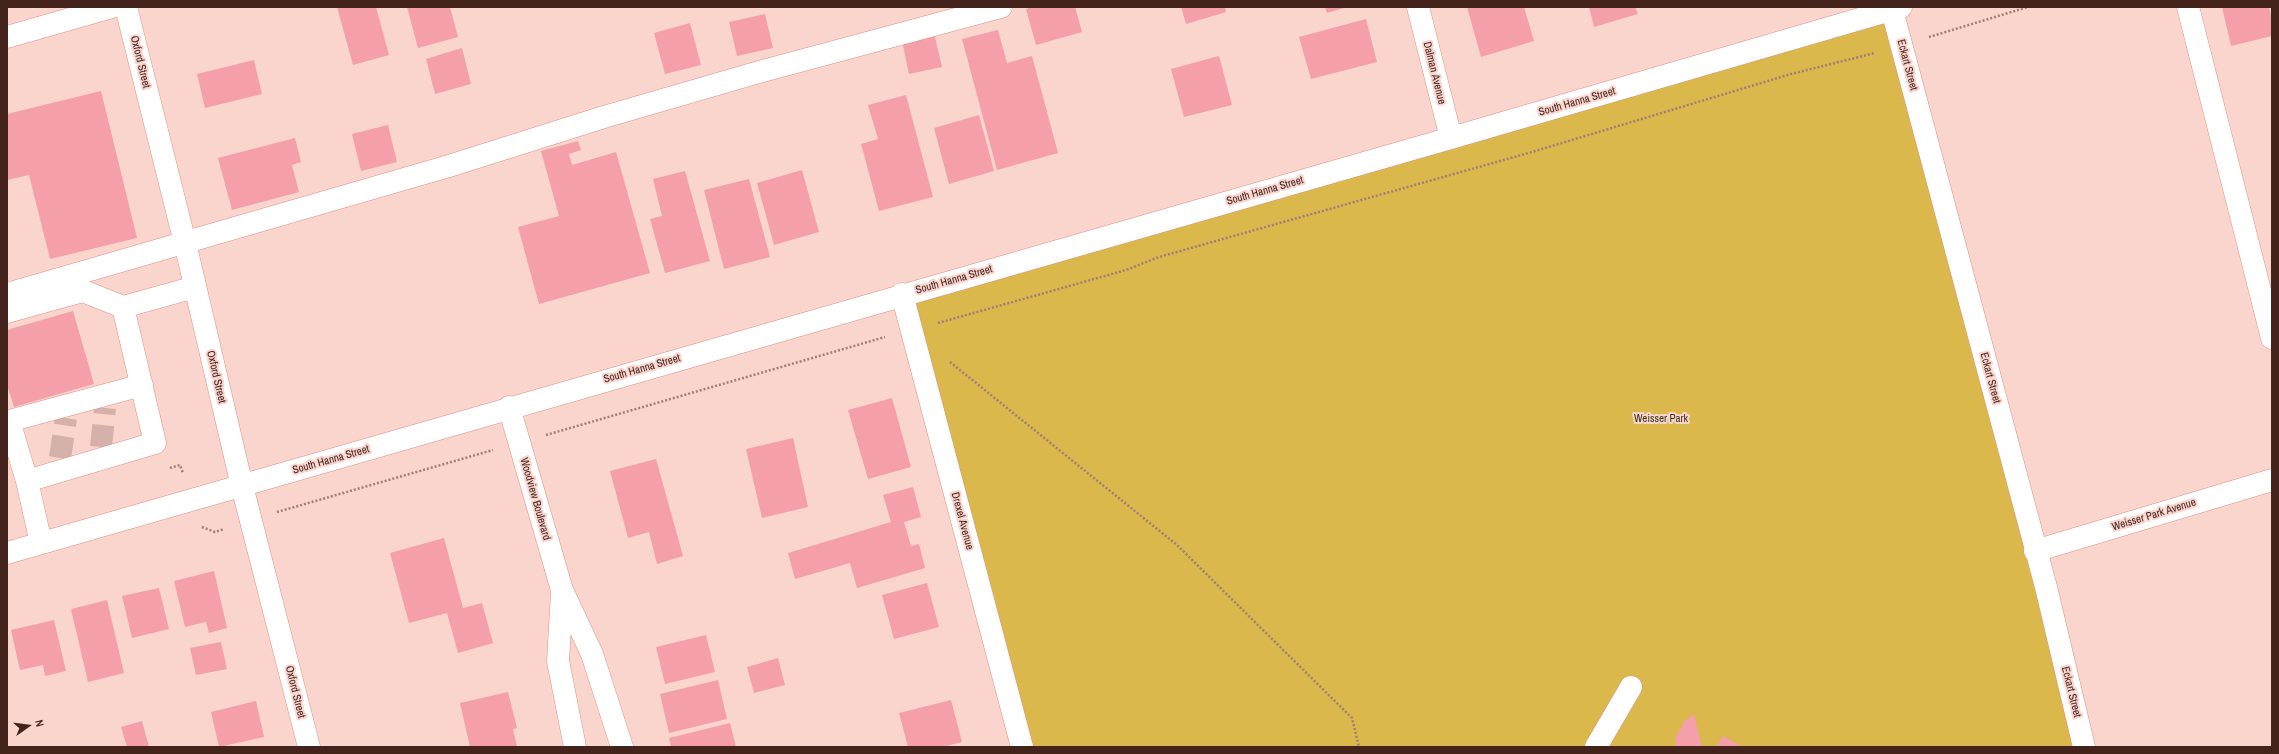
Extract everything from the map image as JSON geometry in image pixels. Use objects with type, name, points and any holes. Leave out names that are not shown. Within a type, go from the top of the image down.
[{"type":"street","points":[[7,37],[112,7]]},
{"type":"street","name":"Oxford Street","points":[[126,7],[185,243],[305,746]]},
{"type":"street","points":[[7,294],[449,166],[604,117],[752,74],[1001,7]]},
{"type":"street","name":"Dalman Avenue","points":[[1418,7],[1451,138]]},
{"type":"street","points":[[2188,7],[2272,338]]},
{"type":"street","name":"South Hanna Street","points":[[7,552],[242,486],[509,407],[902,294],[1451,138],[1896,8]]},
{"type":"street","name":"Eckart Street","points":[[1896,8],[2084,747]]},
{"type":"street","points":[[7,312],[83,291],[123,307],[195,287]]},
{"type":"street","name":"Drexel Avenue","points":[[902,294],[1022,747]]},
{"type":"street","points":[[27,481],[59,465],[101,453],[156,443],[123,307]]},
{"type":"street","points":[[41,543],[27,481],[8,418],[67,412],[106,401],[142,385]]},
{"type":"street","name":"Woodview Boulevard","points":[[509,407],[562,590],[592,654],[622,747]]},
{"type":"street","name":"Weisser Park Avenue","points":[[2035,551],[2272,480]]},
{"type":"street","name":"Woodview Boulevard","points":[[562,590],[558,661],[575,747]]},
{"type":"street","points":[[1596,747],[1632,687]]},
{"type":"path","points":[[948,359],[953,366],[1177,545],[1352,718],[1359,747]]},
{"type":"green space","name":"Weisser Park","points":[[1892,10],[2084,747],[1022,747],[902,294]]},
{"type":"building","points":[[337,7],[376,7],[389,55],[353,65]]},
{"type":"building","points":[[407,7],[450,7],[458,37],[418,48]]},
{"type":"building","points":[[1032,7],[1075,7],[1082,32],[1036,45],[1026,9]]},
{"type":"building","points":[[1181,7],[1225,7],[1226,12],[1186,24]]},
{"type":"building","points":[[1325,7],[1347,7],[1327,13]]},
{"type":"building","points":[[1467,7],[1524,7],[1534,41],[1481,57]]},
{"type":"building","points":[[1589,7],[1635,7],[1638,14],[1594,27]]},
{"type":"building","points":[[2222,7],[2269,7],[2272,21],[2272,36],[2231,46]]},
{"type":"building","points":[[765,14],[773,48],[737,56],[729,22]]},
{"type":"building","points":[[1366,19],[1377,62],[1311,79],[1299,37]]},
{"type":"building","points":[[690,23],[701,65],[665,74],[654,33]]},
{"type":"building","points":[[998,30],[1007,63],[1032,56],[1058,153],[997,170],[962,39]]},
{"type":"building","points":[[934,33],[942,67],[909,74],[902,41]]},
{"type":"building","points":[[462,48],[471,84],[435,94],[426,59]]},
{"type":"building","points":[[1219,56],[1232,105],[1184,117],[1171,69]]},
{"type":"building","points":[[254,60],[262,94],[205,108],[197,74]]},
{"type":"building","points":[[101,91],[137,238],[50,259],[29,175],[7,180],[7,114]]},
{"type":"building","points":[[906,95],[933,197],[879,211],[861,144],[878,139],[868,105]]},
{"type":"building","points":[[979,115],[994,171],[949,184],[934,128]]},
{"type":"building","points":[[388,125],[397,162],[361,171],[352,134]]},
{"type":"building","points":[[295,138],[301,162],[292,165],[299,192],[232,210],[218,158]]},
{"type":"building","points":[[578,141],[581,150],[569,154],[572,165],[616,152],[650,273],[539,304],[518,227],[559,216],[541,151]]},
{"type":"building","points":[[802,170],[819,232],[774,245],[757,183]]},
{"type":"building","points":[[685,171],[710,261],[665,273],[650,219],[662,216],[653,179]]},
{"type":"building","points":[[749,179],[770,257],[724,269],[704,190]]},
{"type":"building","points":[[73,311],[94,384],[14,407],[7,385],[7,330]]},
{"type":"building","points":[[892,398],[911,467],[868,479],[848,410]]},
{"type":"building","points":[[793,438],[808,507],[762,518],[746,449]]},
{"type":"building","points":[[656,459],[683,556],[657,564],[649,532],[628,538],[610,471]]},
{"type":"building","points":[[913,487],[921,517],[904,522],[911,546],[919,544],[925,568],[857,588],[850,563],[795,579],[788,553],[891,522],[883,495]]},
{"type":"building","points":[[444,538],[463,608],[482,603],[493,643],[458,653],[447,613],[409,623],[390,553]]},
{"type":"building","points":[[214,571],[227,628],[209,633],[206,622],[185,627],[174,581]]},
{"type":"building","points":[[927,583],[939,627],[894,639],[882,595]]},
{"type":"building","points":[[159,588],[169,629],[132,638],[122,596]]},
{"type":"building","points":[[107,600],[124,673],[88,682],[71,609]]},
{"type":"building","points":[[54,620],[66,671],[45,676],[43,665],[20,670],[11,630]]},
{"type":"building","points":[[706,635],[715,672],[665,684],[656,647]]},
{"type":"building","points":[[221,642],[227,669],[196,675],[190,648]]},
{"type":"building","points":[[778,658],[785,685],[754,693],[747,667]]},
{"type":"building","points":[[718,680],[727,719],[669,733],[660,694]]},
{"type":"building","points":[[508,692],[517,728],[513,729],[517,747],[470,747],[460,703]]},
{"type":"building","points":[[951,700],[962,742],[942,747],[908,747],[899,713]]},
{"type":"building","points":[[256,701],[264,737],[219,747],[211,712]]},
{"type":"building","points":[[1694,714],[1702,747],[1676,747],[1676,737],[1684,722]]},
{"type":"building","points":[[142,721],[149,747],[127,747],[121,727]]},
{"type":"building","points":[[730,723],[736,747],[671,747],[669,738]]},
{"type":"building","points":[[1723,736],[1743,747],[1716,747]]},
{"type":"tunnel","points":[[101,447],[105,408]]},
{"type":"tunnel","points":[[60,458],[66,418]]}]
